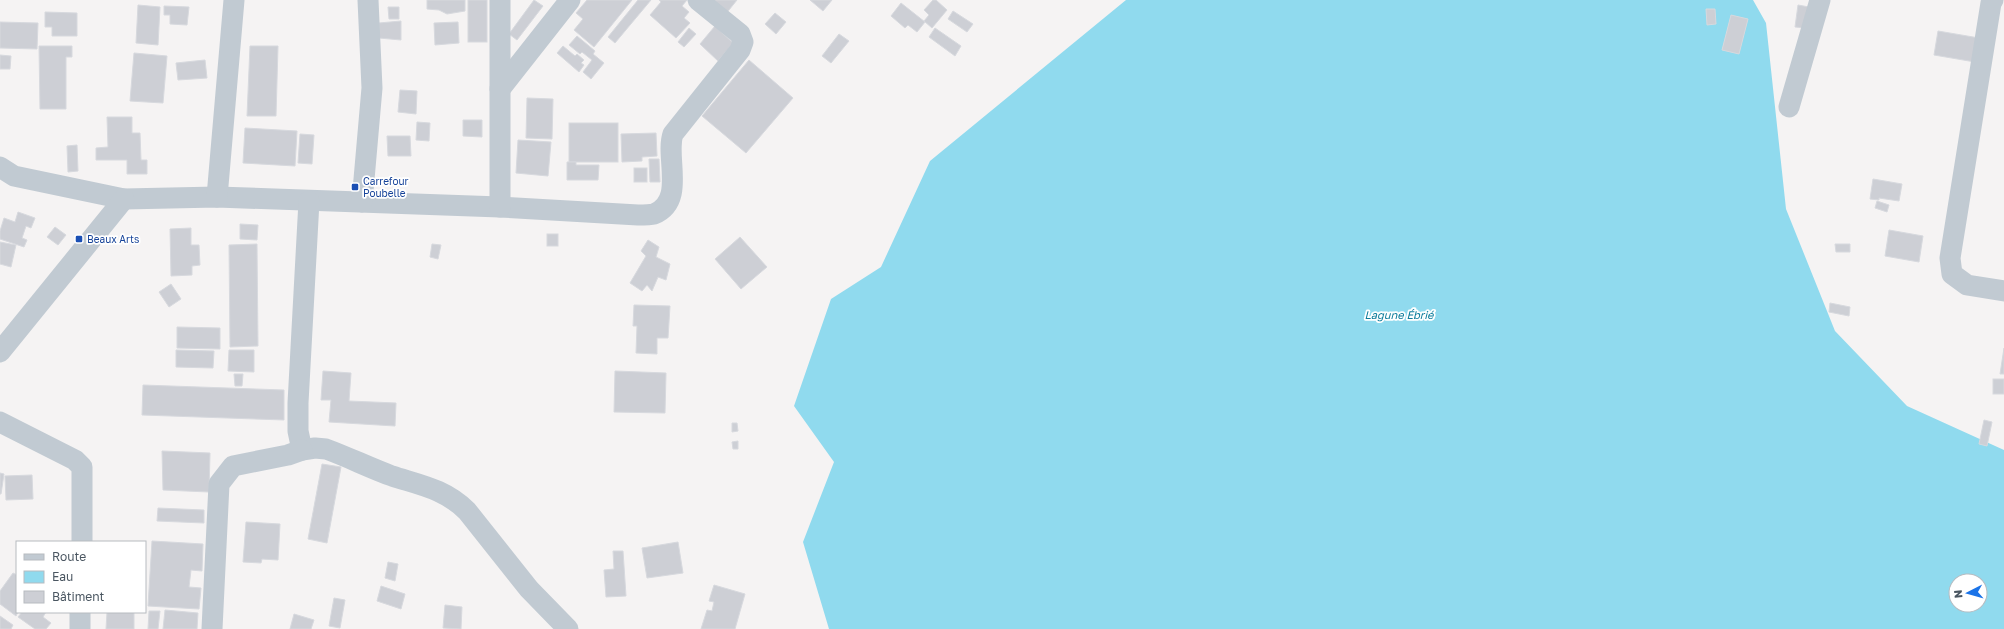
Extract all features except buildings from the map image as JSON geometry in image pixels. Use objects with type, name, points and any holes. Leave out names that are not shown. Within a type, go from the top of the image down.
[{"type":"street","points":[[217,197],[234,0]]},
{"type":"street","points":[[362,202],[372,88],[368,0]]},
{"type":"street","points":[[500,0],[500,207]]},
{"type":"street","points":[[500,89],[570,0]]},
{"type":"street","points":[[0,167],[14,176],[124,199],[217,197],[500,207],[638,215],[654,214],[663,206],[671,195],[672,182],[670,142],[673,134],[740,50],[743,42],[740,34],[698,0]]},
{"type":"street","points":[[1789,107],[1820,0]]},
{"type":"street","points":[[1994,4],[1950,258],[1952,274],[1967,285],[2004,291]]},
{"type":"street","points":[[0,352],[124,199]]},
{"type":"street","points":[[302,450],[298,431],[298,403],[309,201]]},
{"type":"street","points":[[0,422],[75,460],[82,467],[84,478],[82,541]]},
{"type":"street","points":[[212,629],[219,484],[233,466],[315,448],[326,450],[391,475],[425,486],[456,500],[467,511],[529,589],[568,629]]},
{"type":"street","points":[[80,613],[80,629]]},
{"type":"water","name":"Lagune Ébrié","points":[[1126,0],[1753,0],[1766,23],[1786,209],[1835,331],[1907,406],[2004,450],[2004,629],[829,629],[803,542],[834,462],[794,406],[831,299],[881,267],[930,161]]},
{"type":"place","name":"Carrefour Poubelle","points":[[355,187]]},
{"type":"place","name":"Beaux Arts","points":[[79,239]]}]
